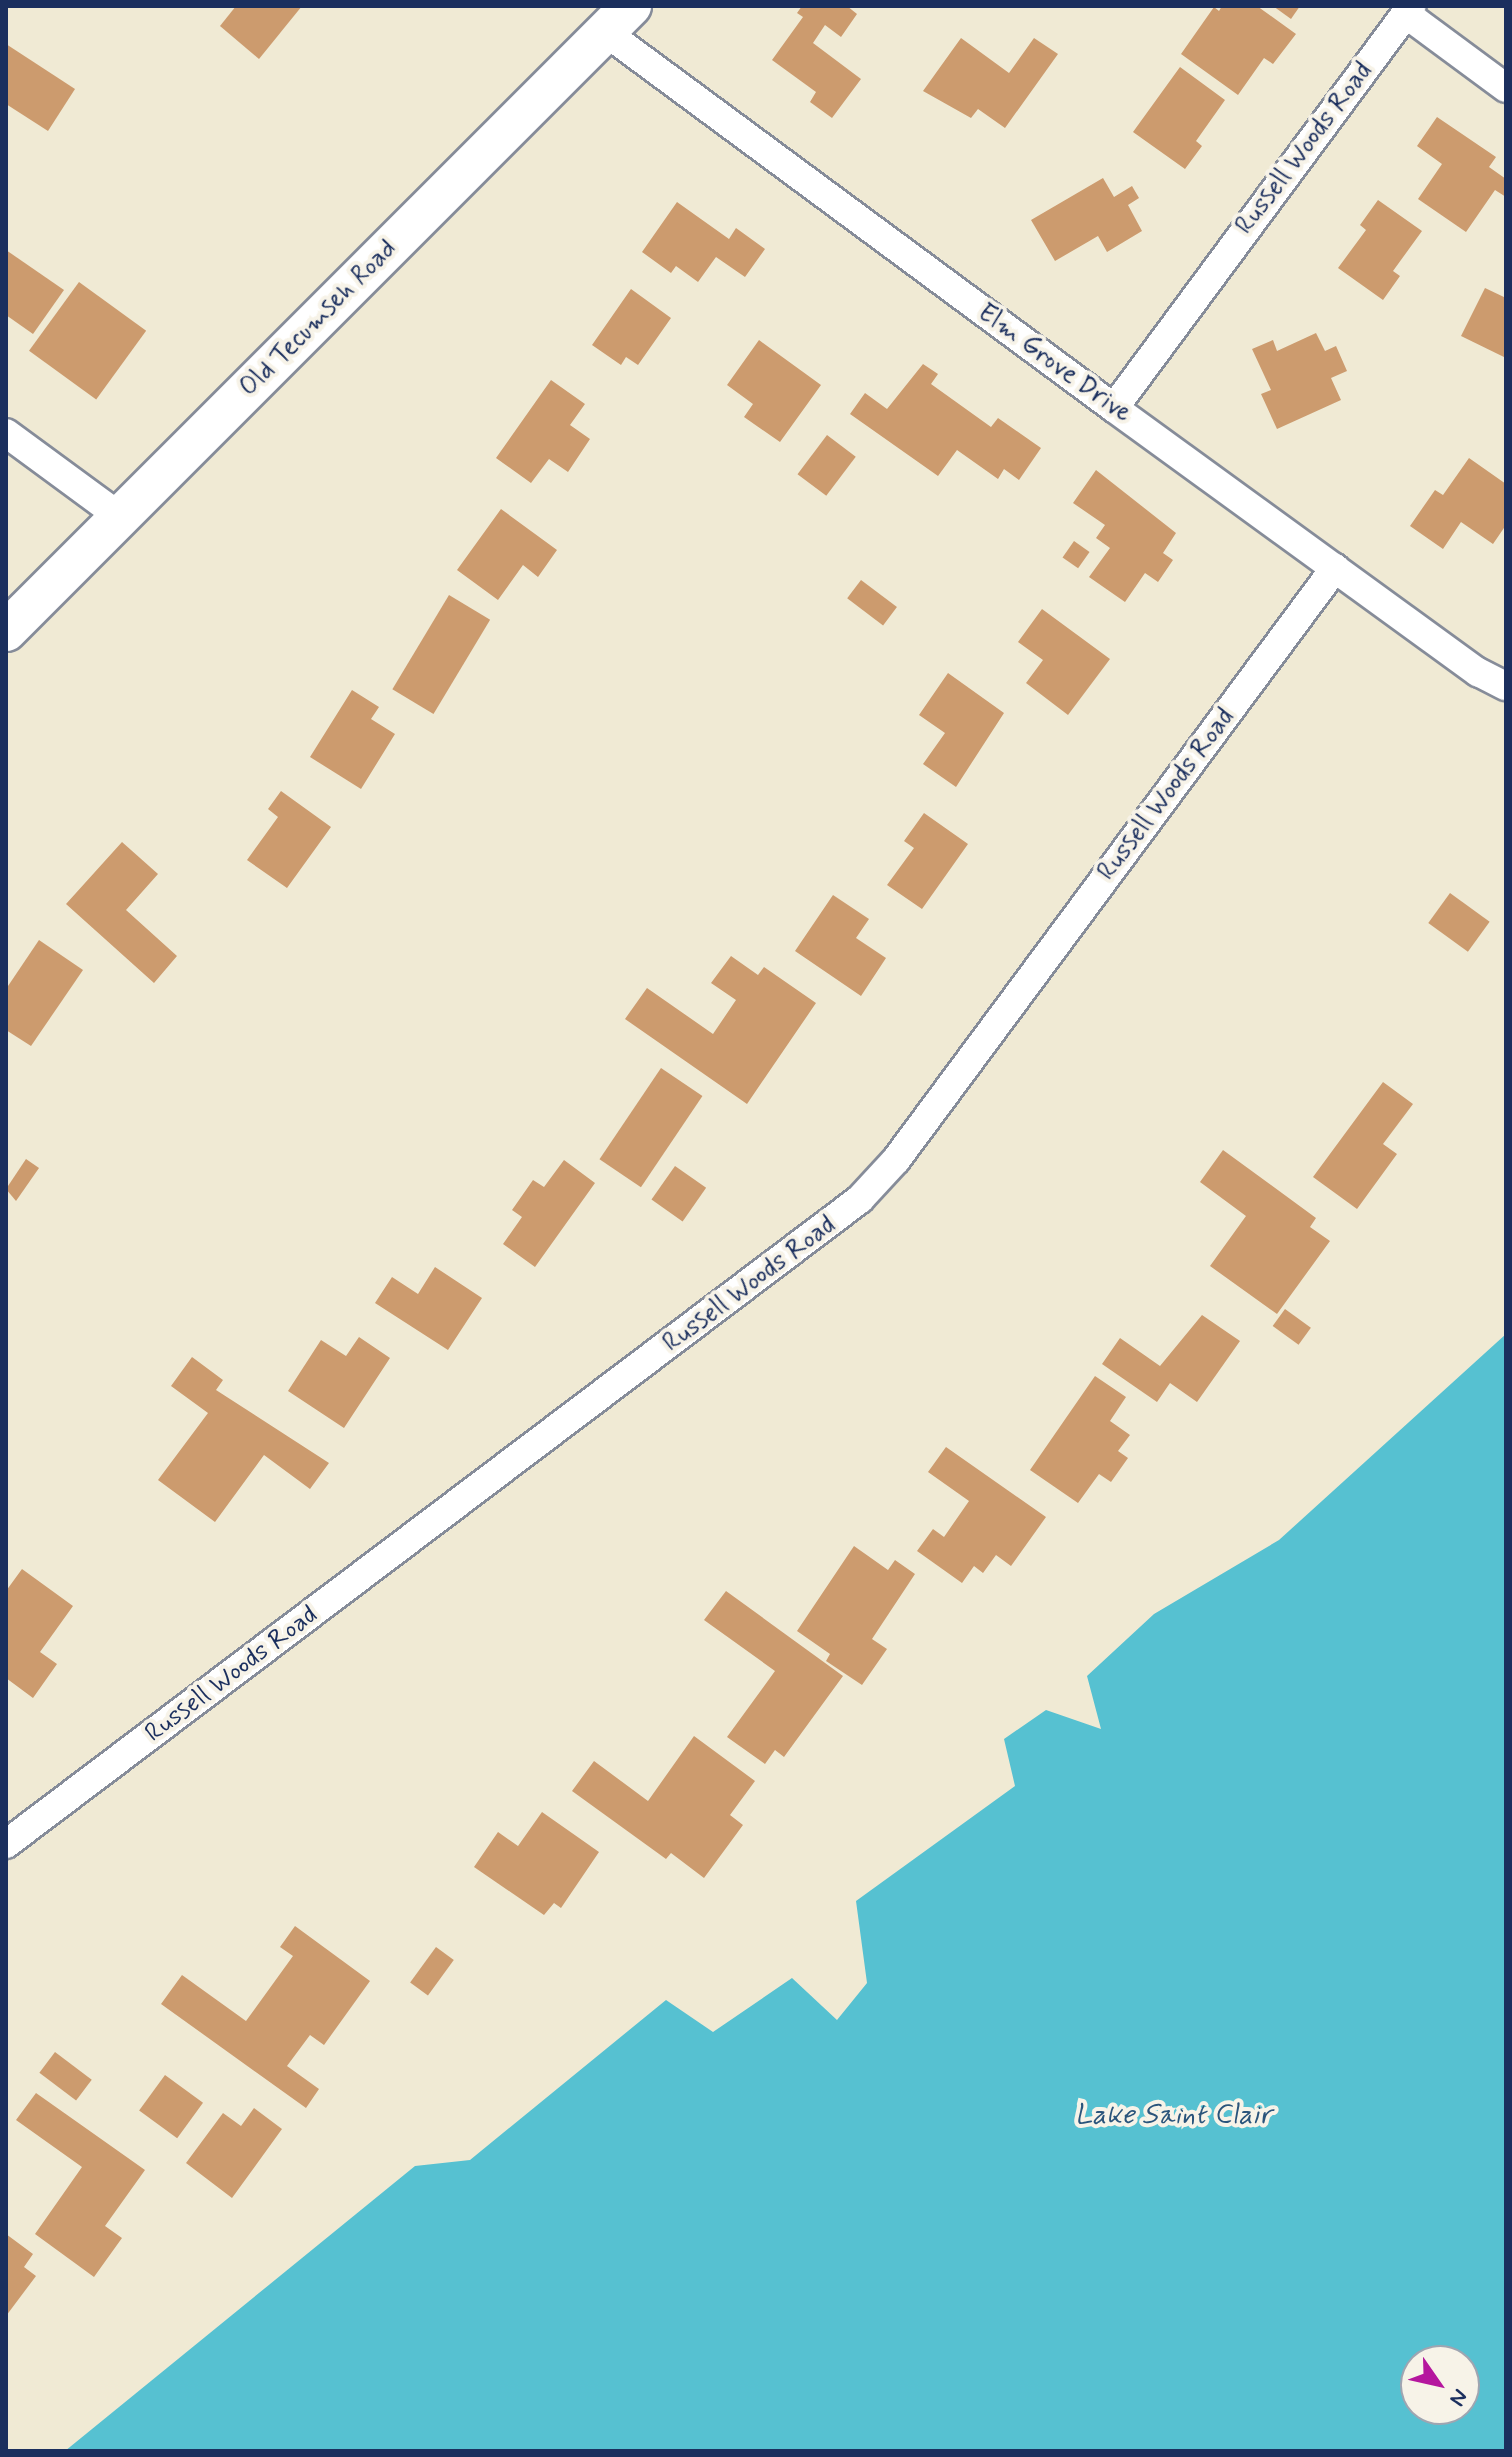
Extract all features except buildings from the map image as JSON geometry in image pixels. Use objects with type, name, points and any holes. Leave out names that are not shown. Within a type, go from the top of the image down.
[{"type":"main road","name":"Old Tecumseh Road","points":[[6,631],[620,20]]},
{"type":"street","points":[[1408,10],[1506,88]]},
{"type":"street","name":"Russell Woods Road","points":[[1114,408],[1408,10]]},
{"type":"street","name":"Elm Grove Drive","points":[[620,20],[1114,408],[1478,672],[1506,686]]},
{"type":"street","points":[[6,433],[119,516]]},
{"type":"street","name":"Russell Woods Road","points":[[6,1844],[860,1199],[896,1160],[1335,568]]},
{"type":"water","name":"Lake Saint Clair","points":[[1506,1334],[1506,2451],[65,2451],[415,2166],[470,2160],[666,2000],[713,2032],[792,1978],[837,2020],[867,1983],[856,1901],[1015,1786],[1004,1739],[1046,1710],[1101,1729],[1087,1676],[1154,1614],[1279,1540]]}]
